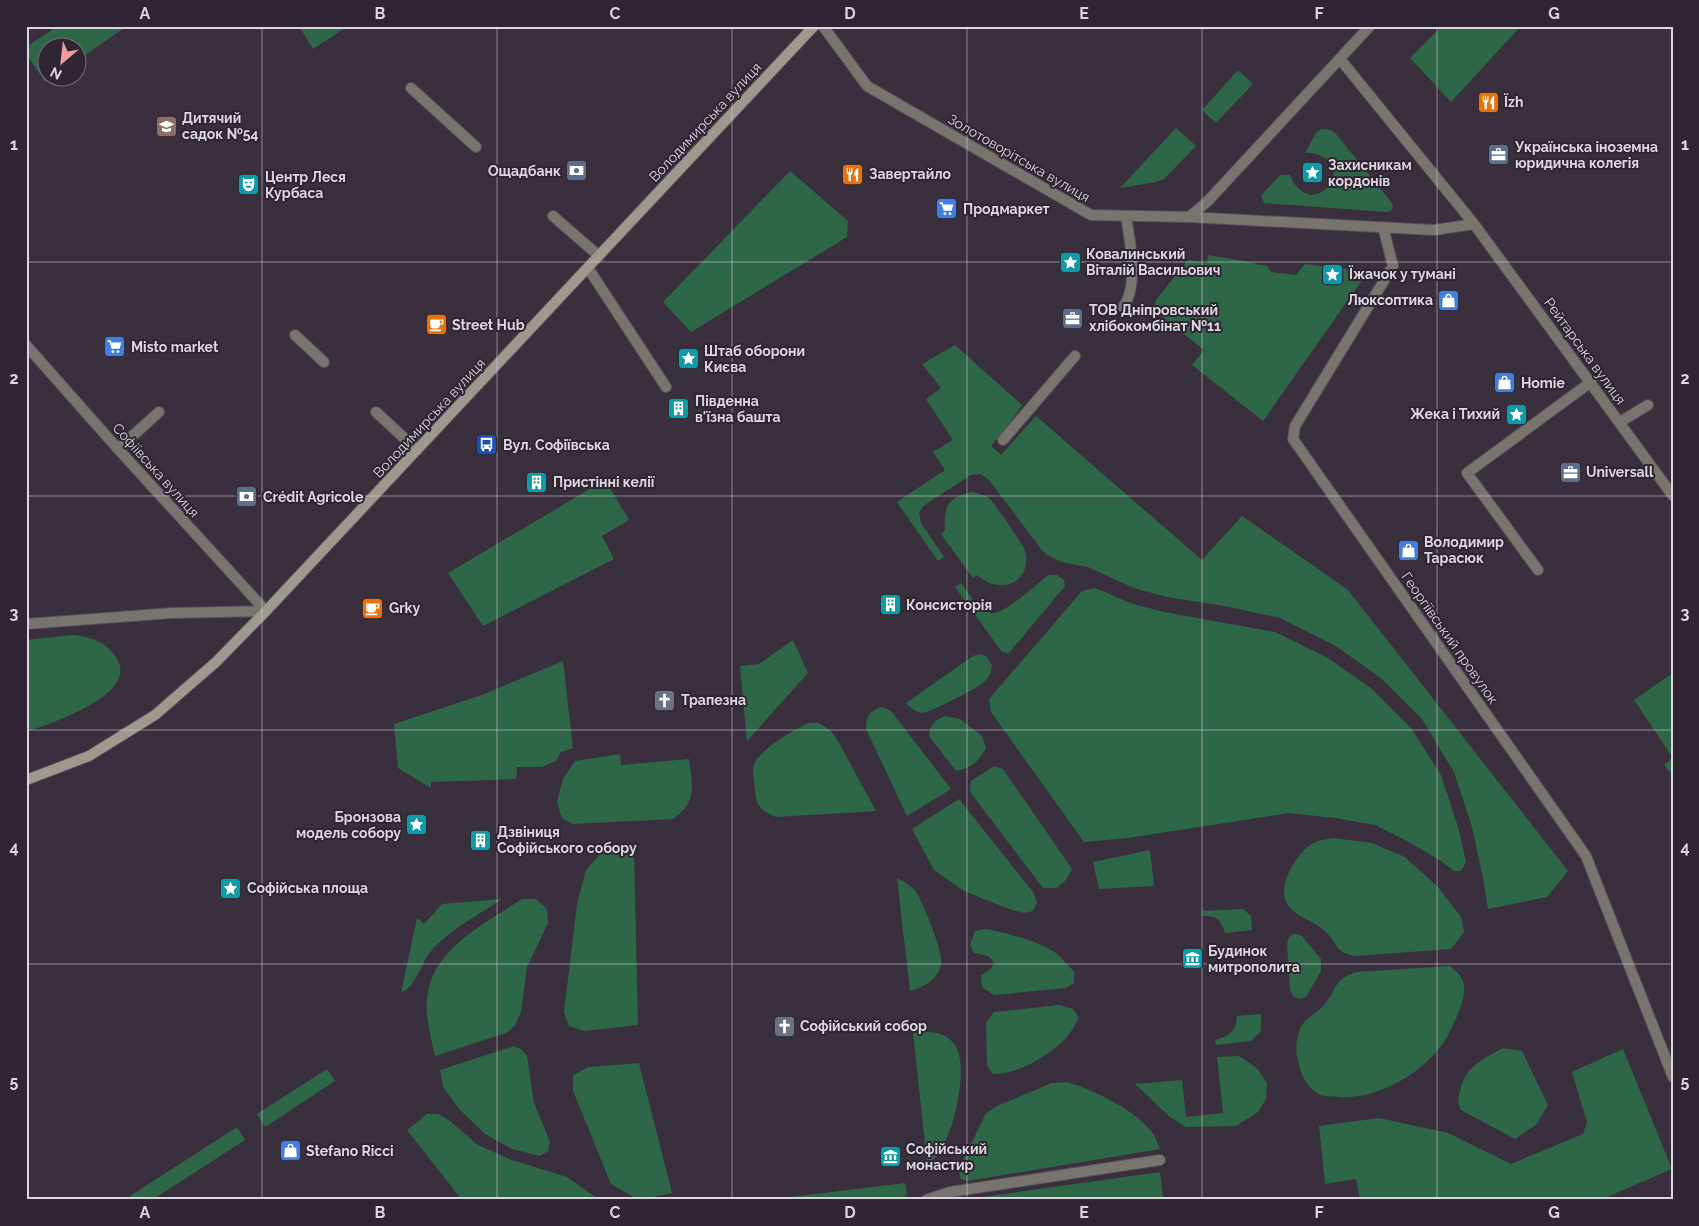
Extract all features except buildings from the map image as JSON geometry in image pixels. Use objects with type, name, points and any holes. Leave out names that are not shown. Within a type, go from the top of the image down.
[{"type":"main road","name":"Володимирська вулиця","points":[[26,780],[89,756],[155,716],[216,662],[814,26]]},
{"type":"street","name":"Золотоворітська вулиця","points":[[823,26],[867,86],[1091,215],[1189,217]]},
{"type":"street","points":[[1189,217],[1207,202],[1370,26]]},
{"type":"street","name":"Рейтарська вулиця","points":[[1340,59],[1474,224],[1673,496]]},
{"type":"street","points":[[412,88],[476,147]]},
{"type":"street","points":[[553,216],[599,256]]},
{"type":"street","points":[[1123,306],[1129,299],[1132,260],[1126,216]]},
{"type":"street","points":[[1189,217],[1434,230],[1474,224]]},
{"type":"street","name":"Георгіївський провулок","points":[[1384,227],[1393,266],[1295,426],[1293,439],[1586,856],[1673,1077]]},
{"type":"street","points":[[588,268],[666,387]]},
{"type":"street","points":[[294,335],[324,362]]},
{"type":"street","name":"Софіївська вулиця","points":[[26,345],[118,450],[266,611]]},
{"type":"street","points":[[1003,440],[1075,356]]},
{"type":"street","points":[[1538,570],[1467,473],[1591,382]]},
{"type":"street","points":[[1620,422],[1648,406]]},
{"type":"street","points":[[118,450],[159,412]]},
{"type":"street","points":[[376,412],[417,450]]},
{"type":"street","points":[[26,624],[172,613],[266,611]]},
{"type":"street","points":[[926,1200],[950,1192],[1160,1160]]},
{"type":"green space","points":[[58,26],[127,26],[88,53],[88,38],[40,38]]},
{"type":"green space","points":[[299,26],[348,26],[313,49]]},
{"type":"green space","points":[[1442,26],[1521,26],[1451,102],[1410,58]]},
{"type":"green space","points":[[38,39],[38,71],[26,54],[26,47]]},
{"type":"green space","points":[[1238,70],[1253,84],[1216,123],[1202,110]]},
{"type":"green space","points":[[1176,128],[1196,146],[1164,179],[1120,188]]},
{"type":"green space","points":[[1321,129],[1331,130],[1336,134],[1392,203],[1391,211],[1264,203],[1261,196],[1280,175],[1290,175],[1300,190],[1310,194],[1321,192],[1332,182],[1334,175],[1330,163],[1320,155],[1305,153],[1316,133]]},
{"type":"green space","points":[[790,171],[848,221],[847,237],[691,332],[663,302]]},
{"type":"green space","points":[[1208,255],[1267,266],[1271,272],[1296,275],[1305,264],[1363,271],[1365,276],[1263,421],[1192,365],[1204,350],[1154,310],[1156,300],[1188,260],[1207,263]]},
{"type":"green space","points":[[955,345],[1022,405],[1005,430],[991,446],[1001,455],[1036,416],[1202,560],[1242,516],[1348,590],[1568,871],[1547,897],[1488,909],[1472,827],[1454,772],[1422,719],[1382,679],[1336,646],[1280,618],[1224,606],[1167,597],[1134,588],[1088,567],[1062,562],[1045,554],[989,480],[981,474],[971,475],[923,506],[919,513],[921,523],[944,557],[938,561],[897,502],[945,470],[933,452],[953,440],[926,399],[941,388],[922,364]]},
{"type":"green space","points":[[605,480],[629,520],[602,536],[614,559],[483,626],[448,573]]},
{"type":"green space","points":[[973,492],[988,497],[991,500],[1025,551],[1024,571],[1020,578],[1007,585],[992,584],[977,575],[973,578],[941,534],[945,530],[945,514],[949,504],[958,496]]},
{"type":"green space","points":[[1048,575],[1057,575],[1064,580],[1065,586],[1009,653],[1002,652],[955,587],[961,583],[978,606],[992,613],[1013,604]]},
{"type":"green space","points":[[1095,588],[1130,603],[1164,612],[1275,632],[1328,658],[1372,689],[1411,728],[1441,775],[1459,830],[1466,862],[1461,871],[1454,871],[1409,842],[1375,825],[1289,813],[1128,838],[1084,842],[991,712],[989,699],[1082,591]]},
{"type":"green space","points":[[73,635],[97,641],[112,652],[116,657],[120,671],[116,683],[105,695],[90,705],[54,722],[26,732],[26,640]]},
{"type":"green space","points":[[793,640],[808,673],[747,741],[740,666],[759,664]]},
{"type":"green space","points":[[980,654],[986,656],[992,665],[989,676],[980,685],[943,705],[922,713],[915,711],[906,703],[973,656]]},
{"type":"green space","points":[[563,661],[573,748],[561,752],[556,761],[542,767],[517,767],[516,779],[431,782],[431,788],[398,768],[394,724],[482,695]]},
{"type":"green space","points":[[1673,673],[1673,758],[1634,700]]},
{"type":"green space","points":[[882,707],[891,711],[951,789],[907,816],[866,729],[869,715],[874,710]]},
{"type":"green space","points":[[945,716],[960,719],[982,736],[986,748],[974,763],[961,770],[956,771],[929,736],[933,723]]},
{"type":"green space","points":[[808,723],[819,723],[830,730],[838,741],[876,811],[776,817],[760,807],[756,800],[753,774],[757,759],[777,741]]},
{"type":"green space","points":[[620,754],[621,765],[689,759],[692,785],[690,799],[681,813],[673,819],[572,824],[562,818],[557,802],[563,779],[575,761]]},
{"type":"green space","points":[[1673,758],[1673,776],[1664,765]]},
{"type":"green space","points":[[994,766],[1003,769],[1072,869],[1066,880],[1056,888],[1043,888],[970,792],[971,781]]},
{"type":"green space","points":[[959,799],[1033,892],[1037,902],[1033,911],[1024,913],[1006,908],[964,891],[934,870],[912,829]]},
{"type":"green space","points":[[1333,838],[1372,843],[1405,857],[1438,887],[1461,917],[1464,932],[1451,949],[1355,956],[1340,950],[1322,928],[1292,909],[1285,898],[1284,889],[1286,880],[1295,862],[1307,847],[1321,840]]},
{"type":"green space","points":[[1150,850],[1154,886],[1099,889],[1093,862]]},
{"type":"green space","points":[[600,854],[634,854],[638,1025],[584,1031],[569,1026],[564,1012],[577,904],[586,870]]},
{"type":"green space","points":[[897,878],[913,889],[918,895],[933,930],[941,959],[937,975],[920,988],[910,991]]},
{"type":"green space","points":[[502,899],[456,929],[439,943],[428,955],[411,985],[401,993],[417,918],[424,924],[442,904]]},
{"type":"green space","points":[[522,899],[536,899],[547,909],[548,923],[527,967],[521,1012],[514,1027],[506,1033],[435,1056],[429,1028],[427,999],[431,981],[438,966],[449,952],[477,928]]},
{"type":"green space","points":[[1243,909],[1251,916],[1252,930],[1225,933],[1218,919],[1212,916],[1203,916],[1202,911]]},
{"type":"green space","points":[[985,929],[1002,932],[1042,945],[1059,956],[1074,972],[1074,983],[1066,988],[994,995],[982,987],[981,975],[991,969],[994,962],[988,956],[974,953],[970,945],[975,931]]},
{"type":"green space","points":[[1294,934],[1301,935],[1321,959],[1321,971],[1306,997],[1299,999],[1293,996],[1290,990],[1287,944],[1289,937]]},
{"type":"green space","points":[[1450,966],[1461,977],[1464,996],[1460,1009],[1444,1042],[1420,1068],[1389,1087],[1356,1096],[1322,1096],[1308,1085],[1297,1057],[1298,1033],[1304,1022],[1324,1005],[1340,981],[1357,972]]},
{"type":"green space","points":[[1059,1005],[1073,1009],[1079,1018],[1066,1038],[1051,1051],[1022,1068],[993,1074],[987,1066],[986,1023],[994,1012]]},
{"type":"green space","points":[[1261,1014],[1261,1031],[1251,1041],[1216,1045],[1215,1040],[1225,1037],[1234,1029],[1237,1016]]},
{"type":"green space","points":[[913,1032],[942,1034],[951,1040],[959,1055],[961,1069],[958,1102],[949,1134],[937,1156],[927,1163]]},
{"type":"green space","points":[[514,1046],[521,1049],[527,1056],[534,1103],[550,1142],[548,1151],[540,1156],[512,1149],[485,1134],[460,1110],[443,1087],[440,1070]]},
{"type":"green space","points":[[1503,1048],[1522,1051],[1548,1105],[1537,1124],[1515,1139],[1461,1110],[1458,1101],[1467,1073],[1477,1063]]},
{"type":"green space","points":[[1623,1049],[1672,1169],[1600,1200],[1360,1200],[1356,1179],[1325,1184],[1319,1126],[1379,1118],[1448,1133],[1511,1164],[1583,1134],[1587,1122],[1572,1072]]},
{"type":"green space","points":[[1239,1056],[1257,1068],[1267,1083],[1266,1099],[1258,1112],[1236,1126],[1186,1127],[1170,1117],[1135,1084],[1182,1080],[1186,1117],[1223,1113],[1217,1057]]},
{"type":"green space","points":[[639,1063],[672,1193],[639,1200],[611,1184],[573,1091],[573,1075],[589,1067]]},
{"type":"green space","points":[[327,1069],[335,1081],[265,1127],[257,1114]]},
{"type":"green space","points":[[1067,1082],[1090,1090],[1127,1110],[1147,1126],[1154,1135],[1160,1149],[967,1181],[960,1178],[959,1169],[986,1113],[997,1106],[1052,1083]]},
{"type":"green space","points":[[427,1114],[438,1114],[450,1121],[478,1145],[509,1159],[567,1177],[594,1196],[596,1200],[462,1200],[407,1130]]},
{"type":"green space","points":[[237,1127],[245,1140],[152,1200],[124,1200]]},
{"type":"green space","points":[[1160,1172],[1163,1200],[970,1200],[989,1196]]},
{"type":"green space","points":[[905,1183],[907,1194],[902,1200],[766,1200]]},
{"type":"place","name":"Їzh","points":[[1488,102]]},
{"type":"place","name":"Дитячий садок №54","points":[[166,126]]},
{"type":"place","name":"Українська іноземна юридична колегія","points":[[1499,155]]},
{"type":"place","name":"Ощадбанк","points":[[577,171]]},
{"type":"place","name":"Захисникам кордонів","points":[[1312,173]]},
{"type":"place","name":"Завертайло","points":[[853,174]]},
{"type":"place","name":"Центр Леся Курбаса","points":[[249,185]]},
{"type":"place","name":"Продмаркет","points":[[947,209]]},
{"type":"place","name":"Ковалинський Віталій Васильович","points":[[1070,262]]},
{"type":"place","name":"Їжачок у тумані","points":[[1333,274]]},
{"type":"place","name":"Люксоптика","points":[[1449,300]]},
{"type":"place","name":"ТОВ Дніпровський хлібокомбінат №11","points":[[1073,318]]},
{"type":"place","name":"Street Hub","points":[[436,325]]},
{"type":"place","name":"Misto market","points":[[115,347]]},
{"type":"place","name":"Штаб оборони Києва","points":[[688,359]]},
{"type":"place","name":"Homie","points":[[1505,383]]},
{"type":"place","name":"Південна в'їзна башта","points":[[679,409]]},
{"type":"place","name":"Жека і Тихий","points":[[1516,414]]},
{"type":"place","name":"Вул. Софіївська","points":[[487,445]]},
{"type":"place","name":"Universall","points":[[1570,472]]},
{"type":"place","name":"Пристінні келії","points":[[537,482]]},
{"type":"place","name":"Crédit Agricole","points":[[247,497]]},
{"type":"place","name":"Володимир Тарасюк","points":[[1408,550]]},
{"type":"place","name":"Консисторія","points":[[890,605]]},
{"type":"place","name":"Grky","points":[[373,608]]},
{"type":"place","name":"Трапезна","points":[[665,700]]},
{"type":"place","name":"Бронзова модель собору","points":[[417,825]]},
{"type":"place","name":"Дзвіниця Софійського собору","points":[[481,840]]},
{"type":"place","name":"Софійська площа","points":[[231,888]]},
{"type":"place","name":"Будинок митрополита","points":[[1192,959]]},
{"type":"place","name":"Софійський собор","points":[[784,1026]]},
{"type":"place","name":"Stefano Ricci","points":[[290,1151]]},
{"type":"place","name":"Софійський монастир","points":[[890,1157]]}]
